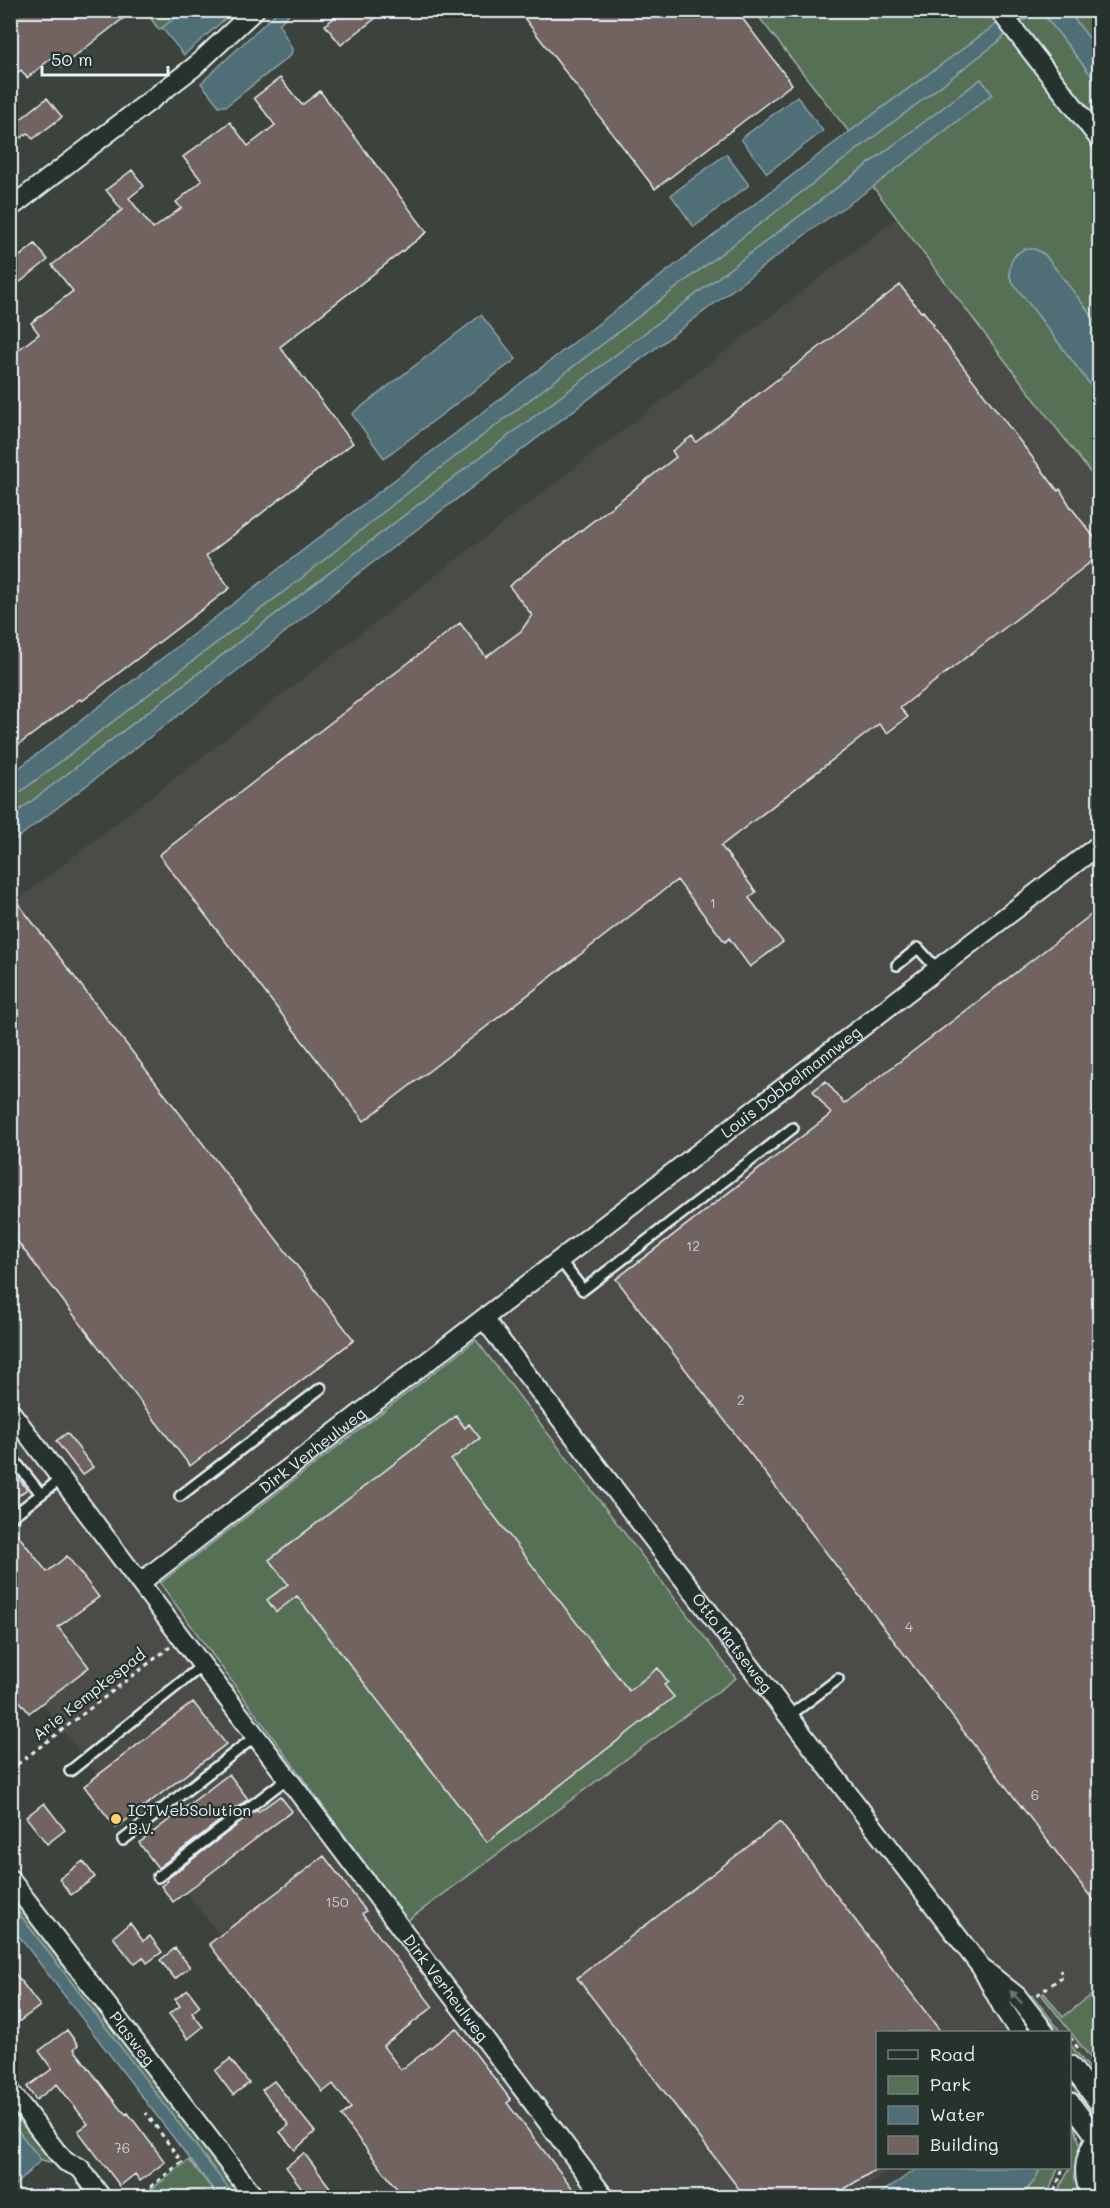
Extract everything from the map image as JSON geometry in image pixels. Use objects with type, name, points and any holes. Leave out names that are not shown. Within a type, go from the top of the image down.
[{"type":"main road","points":[[1097,2198],[1088,2173],[1091,2156],[1099,2141]]},
{"type":"street","points":[[10,208],[194,67],[255,10]]},
{"type":"street","points":[[999,10],[1100,140]]},
{"type":"street","name":"Louis Dobbelmannweg","points":[[484,1319],[1100,844]]},
{"type":"street","name":"Dirk Verheulweg","points":[[141,1582],[484,1319]]},
{"type":"street","name":"Otto Matseweg","points":[[484,1319],[981,1967],[1018,2031]]},
{"type":"street","name":"Dirk Verheulweg","points":[[10,1411],[204,1664],[605,2198]]},
{"type":"street","name":"Plasweg","points":[[10,1880],[255,2198]]},
{"type":"street","name":"Otto Matseweg","points":[[981,1967],[1017,1996],[1043,2031]]},
{"type":"street","points":[[1071,2066],[1100,2105]]},
{"type":"street","points":[[10,2091],[56,2151],[66,2162],[80,2168],[102,2198]]},
{"type":"street","points":[[1071,2103],[1099,2141]]},
{"type":"lane","points":[[897,964],[918,948],[937,969]]},
{"type":"lane","points":[[560,1260],[584,1290],[793,1128]]},
{"type":"lane","points":[[180,1496],[321,1388]]},
{"type":"lane","points":[[10,1455],[41,1494]]},
{"type":"lane","points":[[10,1518],[62,1478]]},
{"type":"lane","points":[[70,1771],[204,1664]]},
{"type":"lane","points":[[789,1716],[838,1679]]},
{"type":"lane","points":[[123,1840],[257,1735]]},
{"type":"lane","points":[[158,1877],[289,1778]]},
{"type":"path","name":"Arie Kempkespad","points":[[10,1770],[183,1637]]},
{"type":"path","points":[[1037,1995],[1064,1976],[1060,1970]]},
{"type":"path","points":[[135,2198],[182,2162],[146,2113]]},
{"type":"path","points":[[1048,2198],[1055,2190],[1063,2169]]},
{"type":"shaded area","points":[[978,155],[1100,174],[1099,2108],[1071,2120],[1071,2031],[876,2031],[876,2169],[889,2169],[854,2197],[419,2197],[11,1662],[11,905]]},
{"type":"green space","points":[[145,10],[185,11],[159,30]]},
{"type":"green space","points":[[991,10],[998,23],[849,132],[754,11]]},
{"type":"green space","points":[[1068,11],[1099,11],[1099,51]]},
{"type":"green space","points":[[1033,16],[1045,16],[1099,85],[1099,130],[1019,22]]},
{"type":"green space","points":[[1007,33],[1099,152],[1099,325],[1041,252],[1031,249],[1016,254],[1009,272],[1011,280],[1099,396],[1099,484],[873,187],[992,94],[981,79],[474,462],[11,817],[11,799],[299,580],[397,501]]},
{"type":"green space","points":[[476,1340],[736,1678],[407,1921],[160,1583]]},
{"type":"green space","points":[[10,1890],[247,2197],[236,2197],[231,2192],[11,1903]]},
{"type":"green space","points":[[1099,1989],[1099,2069],[1042,1995],[1044,1993],[1063,2017]]},
{"type":"green space","points":[[1026,1995],[1033,1996],[1060,2031],[1051,2031]]},
{"type":"green space","points":[[1071,2045],[1099,2081],[1099,2092],[1071,2056]]},
{"type":"green space","points":[[19,2113],[54,2159],[50,2162],[41,2160],[11,2122],[10,2119]]},
{"type":"green space","points":[[1071,2121],[1078,2137],[1082,2158],[1081,2179],[1075,2197],[1054,2198],[1071,2169]]},
{"type":"green space","points":[[189,2160],[219,2197],[140,2198]]},
{"type":"green space","points":[[1040,2169],[1058,2169],[1050,2189],[1042,2197],[1020,2198],[1035,2180]]},
{"type":"water","points":[[185,10],[234,11],[184,55],[162,28]]},
{"type":"water","points":[[278,11],[292,11],[279,24],[292,49],[291,55],[226,106],[219,106],[201,83]]},
{"type":"water","points":[[1011,11],[1068,11],[1099,51],[1099,85],[1045,16],[1031,17],[1018,23],[998,42],[11,799],[11,774],[829,147],[998,23]]},
{"type":"water","points":[[981,79],[992,94],[873,187],[814,228],[350,580],[252,659],[11,843],[11,817],[474,462]]},
{"type":"water","points":[[797,96],[823,131],[767,173],[741,139]]},
{"type":"water","points":[[726,154],[749,185],[694,227],[671,195]]},
{"type":"water","points":[[1024,249],[1035,249],[1045,255],[1099,325],[1099,396],[1011,280],[1011,262]]},
{"type":"water","points":[[481,315],[516,359],[384,458],[352,414]]},
{"type":"water","points":[[11,1903],[236,2197],[219,2197],[11,1926]]},
{"type":"water","points":[[11,2122],[41,2160],[11,2189],[11,2154],[16,2150],[11,2142]]},
{"type":"water","points":[[917,2169],[1040,2169],[1035,2180],[1020,2197],[947,2197],[953,2193],[949,2188],[937,2197],[875,2197]]},
{"type":"building","points":[[10,10],[134,10],[61,67],[53,57],[27,78],[21,70],[10,78]]},
{"type":"building","points":[[344,10],[386,10],[341,45],[325,25]]},
{"type":"building","points":[[518,10],[736,10],[792,84],[655,189]]},
{"type":"building","points":[[280,78],[302,105],[320,91],[427,232],[280,347],[353,443],[206,556],[230,588],[82,701],[80,699],[10,751],[10,356],[39,334],[31,323],[73,291],[52,265],[122,210],[106,190],[132,170],[144,186],[129,198],[153,229],[181,208],[176,202],[202,181],[183,157],[230,122],[248,146],[275,125],[254,98]]},
{"type":"building","points":[[47,98],[62,117],[33,139],[28,133],[21,138],[12,126]]},
{"type":"building","points":[[35,244],[48,260],[10,290],[10,264]]},
{"type":"building","points":[[900,285],[934,325],[932,326],[1058,491],[1060,489],[1100,545],[1100,555],[900,708],[908,717],[887,733],[879,724],[721,846],[756,892],[749,898],[783,942],[750,967],[729,938],[725,942],[677,880],[364,1121],[159,855],[460,623],[486,657],[521,631],[532,615],[509,586],[676,457],[672,451],[692,436],[696,442]]},
{"type":"building","points":[[10,893],[354,1340],[190,1466],[10,1232]]},
{"type":"building","points":[[1100,908],[1100,1909],[616,1279],[831,1114],[813,1091],[826,1081],[844,1104]]},
{"type":"building","points":[[456,1416],[465,1428],[469,1424],[480,1438],[451,1460],[629,1691],[658,1668],[668,1682],[664,1685],[674,1697],[487,1842],[297,1596],[276,1612],[267,1600],[288,1584],[269,1560]]},
{"type":"building","points":[[67,1433],[93,1467],[82,1475],[56,1441]]},
{"type":"building","points":[[10,1468],[27,1489],[10,1502]]},
{"type":"building","points":[[10,1525],[47,1572],[67,1556],[99,1597],[58,1627],[89,1667],[29,1713],[10,1689]]},
{"type":"building","points":[[193,1702],[226,1744],[116,1828],[84,1786]]},
{"type":"building","points":[[229,1774],[248,1799],[158,1868],[139,1843]]},
{"type":"building","points":[[280,1796],[292,1811],[173,1902],[161,1886],[168,1881],[167,1879],[257,1810],[258,1812]]},
{"type":"building","points":[[44,1803],[65,1830],[47,1844],[26,1817]]},
{"type":"building","points":[[780,1822],[940,2031],[876,2031],[876,2169],[830,2198],[746,2198],[577,1978]]},
{"type":"building","points":[[324,1856],[366,1911],[362,1914],[433,2007],[383,2046],[401,2070],[456,2028],[511,2100],[507,2103],[580,2198],[404,2198],[341,2116],[351,2108],[333,2084],[323,2092],[209,1944]]},
{"type":"building","points":[[83,1861],[95,1877],[71,1895],[59,1879]]},
{"type":"building","points":[[130,1923],[143,1941],[150,1936],[162,1952],[147,1963],[143,1957],[134,1964],[113,1937]]},
{"type":"building","points":[[175,1948],[190,1967],[175,1979],[160,1960]]},
{"type":"building","points":[[10,1967],[40,2006],[10,2028]]},
{"type":"building","points":[[188,1990],[200,2006],[192,2013],[203,2027],[188,2039],[169,2014],[180,2006],[175,1999]]},
{"type":"building","points":[[67,2030],[78,2045],[74,2049],[120,2109],[128,2113],[165,2162],[140,2181],[135,2174],[120,2186],[78,2131],[88,2124],[57,2084],[36,2100],[27,2087],[52,2069],[39,2051]]},
{"type":"building","points":[[230,2059],[249,2083],[233,2095],[215,2071]]},
{"type":"building","points":[[274,2081],[315,2132],[295,2150],[280,2132],[289,2125],[262,2090]]},
{"type":"building","points":[[304,2153],[338,2198],[309,2198],[286,2167]]},
{"type":"place","name":"ICTWebSolution B.V.","points":[[116,1819]]}]
